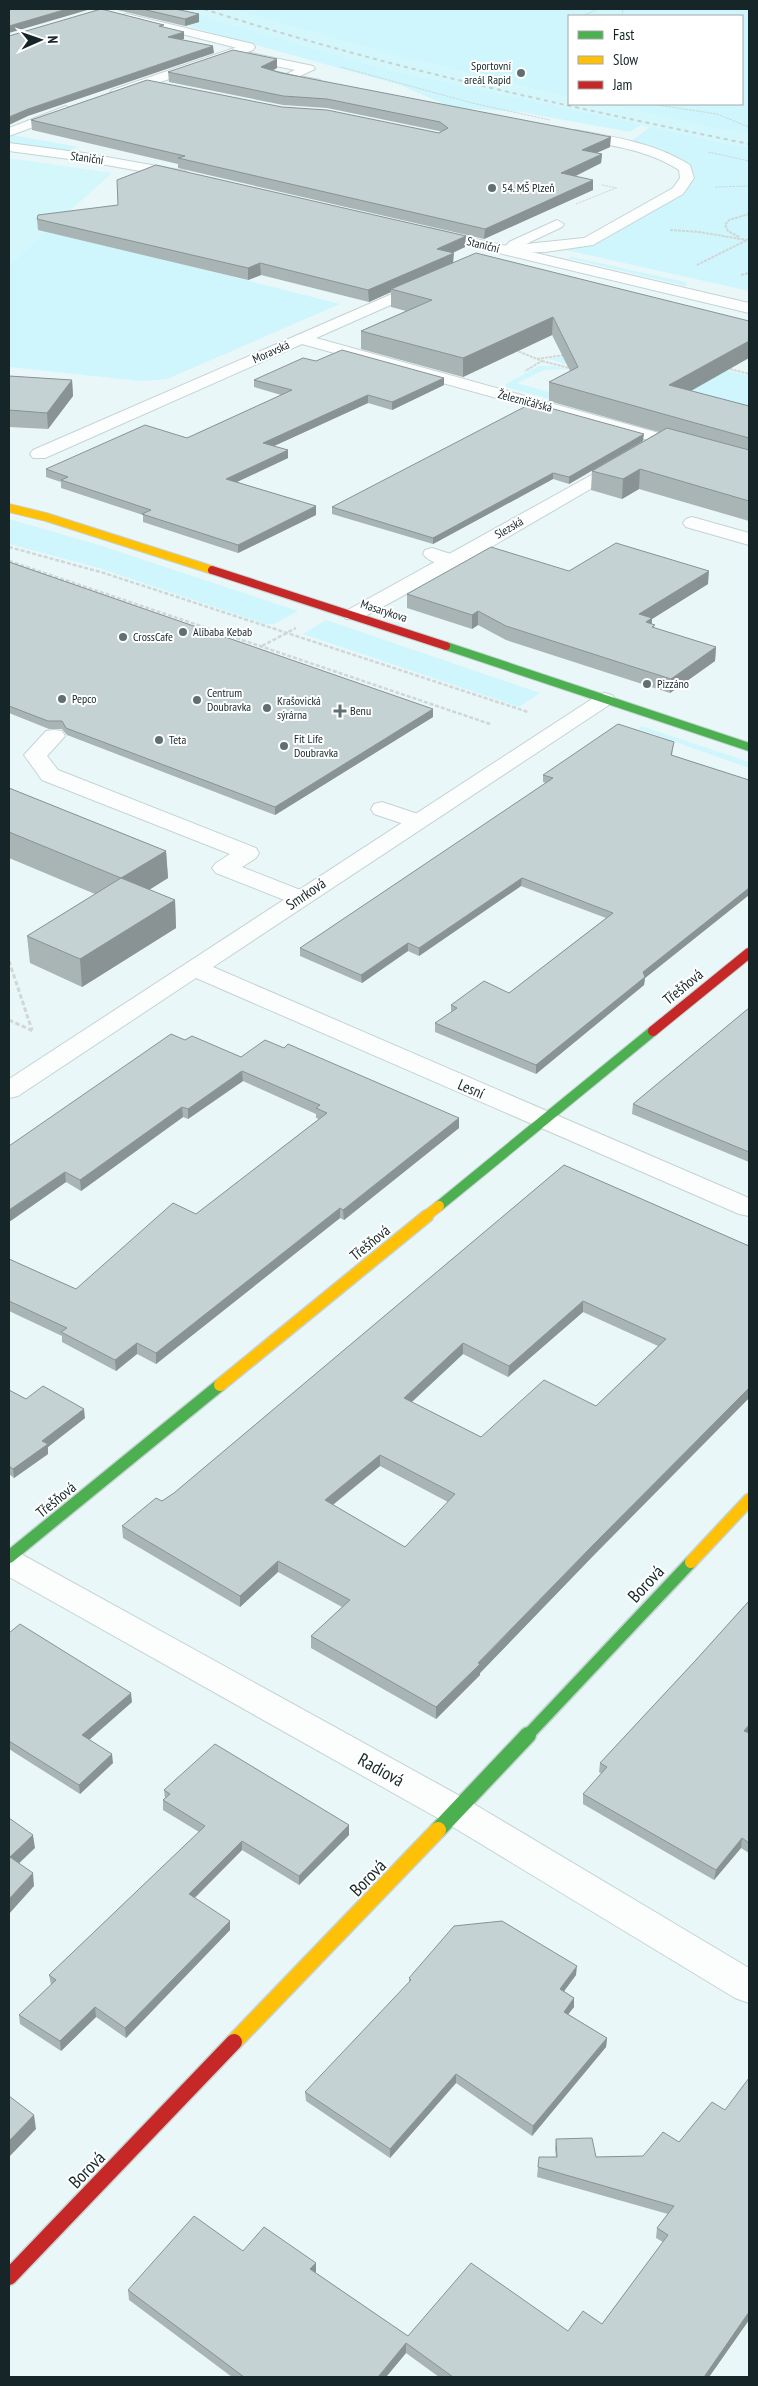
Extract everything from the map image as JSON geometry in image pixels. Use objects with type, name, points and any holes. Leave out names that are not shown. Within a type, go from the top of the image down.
[{"type":"street","points":[[99,99],[249,46],[116,14]]},
{"type":"street","points":[[231,53],[309,69],[286,77],[325,85]]},
{"type":"street","points":[[146,83],[172,88]]},
{"type":"street","points":[[9,131],[80,105]]},
{"type":"street","points":[[503,250],[545,248],[588,242],[678,191],[687,178],[685,168],[676,161],[628,144],[557,126]]},
{"type":"street","name":"Staniční","points":[[9,147],[84,156],[200,178]]},
{"type":"street","points":[[479,260],[557,224]]},
{"type":"street","name":"Staniční","points":[[412,228],[749,308]]},
{"type":"street","name":"Moravská","points":[[39,454],[434,280]]},
{"type":"street","name":"Železničářská","points":[[300,339],[749,463]]},
{"type":"street","name":"Slezská","points":[[353,615],[453,561],[663,439]]},
{"type":"street","name":"Masarykova","points":[[9,508],[46,517],[353,615],[749,747]]},
{"type":"street","points":[[692,524],[749,539]]},
{"type":"street","points":[[432,554],[453,561]]},
{"type":"street","name":"Smrková","points":[[9,1090],[416,821],[605,699]]},
{"type":"street","points":[[54,736],[36,755],[50,775],[248,852],[224,868],[300,898]]},
{"type":"street","points":[[382,808],[416,821]]},
{"type":"street","name":"Třešňová","points":[[9,1557],[749,953]]},
{"type":"street","name":"Lesní","points":[[194,968],[749,1208]]},
{"type":"street","name":"Borová","points":[[9,2277],[456,1811],[749,1500]]},
{"type":"street","name":"Radiová","points":[[9,1562],[456,1811],[749,1987]]},
{"type":"path","points":[[585,15],[598,9]]},
{"type":"path","points":[[336,66],[557,126]]},
{"type":"path","points":[[658,105],[717,114],[749,127]]},
{"type":"path","points":[[702,151],[749,161]]},
{"type":"path","points":[[748,240],[728,231],[725,225],[729,220],[749,214]]},
{"type":"path","points":[[612,229],[699,232],[748,240]]},
{"type":"path","points":[[694,266],[748,240]]},
{"type":"path","points":[[512,348],[536,359],[580,371]]},
{"type":"path","points":[[536,359],[565,355]]},
{"type":"path","points":[[488,391],[542,361]]},
{"type":"path","points":[[722,368],[749,374]]},
{"type":"path","points":[[9,547],[104,573],[532,713]]},
{"type":"path","points":[[9,561],[490,724]]},
{"type":"path","points":[[28,571],[32,569]]},
{"type":"path","points":[[256,650],[280,637]]},
{"type":"path","points":[[354,683],[360,680]]},
{"type":"path","points":[[9,961],[32,1030]]},
{"type":"shaded area","points":[[154,9],[178,9],[384,69],[641,125],[630,132],[521,112],[453,108],[400,85],[184,25]]},
{"type":"shaded area","points":[[178,9],[232,9],[394,55],[568,97],[568,105],[612,105],[749,134],[749,147],[730,145],[384,69]]},
{"type":"shaded area","name":"Sportovní areál Rapid","points":[[232,9],[749,9],[749,134],[612,105],[743,105],[743,15],[568,15],[568,97],[394,55]]},
{"type":"shaded area","points":[[650,127],[730,145],[749,147],[749,291],[566,250],[679,193],[692,183],[695,176],[691,168],[684,162],[667,153],[630,142]]},
{"type":"shaded area","points":[[12,135],[79,147],[65,150],[34,148],[9,141],[9,137]]},
{"type":"shaded area","points":[[9,158],[112,173],[9,266]]},
{"type":"shaded area","points":[[48,230],[340,304],[167,379],[141,381],[9,367],[9,266]]},
{"type":"shaded area","points":[[572,257],[687,284],[685,286],[568,258]]},
{"type":"shaded area","points":[[636,348],[749,376],[749,414],[548,359]]},
{"type":"shaded area","points":[[539,366],[567,369],[544,370],[517,383],[633,417],[622,419],[506,387],[506,384]]},
{"type":"shaded area","points":[[9,519],[99,545],[298,611],[274,624],[265,624],[99,568],[9,544]]},
{"type":"shaded area","points":[[326,620],[540,693],[519,707],[303,634]]},
{"type":"shaded area","points":[[641,726],[749,762],[749,768],[639,729]]},
{"type":"building","points":[[9,9],[67,9],[9,26]]},
{"type":"building","points":[[101,9],[184,32],[168,37],[213,46],[9,117],[9,36]]},
{"type":"building","points":[[142,9],[175,9],[199,14],[185,19]]},
{"type":"building","points":[[233,50],[277,59],[261,67],[281,73],[611,137],[582,150],[602,154],[561,173],[593,180],[485,229],[178,158],[185,156],[31,120],[147,80],[282,107],[327,110],[439,133],[448,128],[440,122],[327,99],[283,96],[168,72]]},
{"type":"building","points":[[156,165],[466,236],[437,249],[454,253],[368,290],[260,263],[248,268],[37,219],[38,215],[118,205],[117,180]]},
{"type":"building","points":[[476,253],[749,321],[749,341],[669,385],[749,406],[749,438],[549,382],[578,367],[553,317],[463,358],[361,331],[432,300],[391,289]]},
{"type":"building","points":[[342,350],[444,378],[392,402],[368,395],[263,443],[288,450],[226,479],[316,506],[238,545],[142,514],[151,510],[61,480],[68,477],[46,469],[145,425],[187,438],[292,390],[254,380],[303,358],[316,361]]},
{"type":"building","points":[[9,376],[72,380],[47,413],[9,410]]},
{"type":"building","points":[[532,403],[644,434],[569,477],[553,473],[433,538],[332,507]]},
{"type":"building","points":[[667,428],[749,450],[749,501],[640,469],[623,479],[592,471]]},
{"type":"building","points":[[616,543],[709,571],[639,614],[652,618],[646,622],[655,625],[652,627],[716,647],[671,679],[506,626],[478,611],[472,615],[407,594],[491,547],[569,571]]},
{"type":"building","name":"Centrum Doubravka","points":[[9,562],[433,709],[275,807],[66,728],[62,721],[48,721],[9,706]]},
{"type":"building","points":[[618,724],[674,742],[671,755],[749,780],[749,888],[643,972],[645,977],[536,1065],[435,1023],[457,1008],[451,1005],[484,981],[509,993],[613,913],[522,878],[419,948],[408,943],[361,975],[300,948],[553,778],[543,775]]},
{"type":"building","points":[[9,788],[166,851],[121,878],[9,832]]},
{"type":"building","points":[[121,878],[175,900],[80,959],[27,936]]},
{"type":"building","points":[[749,1008],[749,1152],[633,1104]]},
{"type":"building","points":[[171,1034],[185,1040],[192,1036],[241,1057],[265,1040],[284,1048],[288,1044],[459,1118],[343,1210],[340,1208],[156,1353],[137,1343],[115,1360],[61,1332],[67,1328],[9,1301],[9,1259],[76,1289],[173,1203],[196,1214],[327,1113],[316,1108],[320,1105],[242,1071],[188,1109],[182,1107],[80,1180],[65,1172],[9,1210],[9,1146]]},
{"type":"building","points":[[564,1165],[749,1246],[749,1388],[436,1707],[311,1636],[350,1600],[278,1561],[240,1596],[122,1526],[156,1498],[162,1501],[174,1493]],"holes":[[[583,1301],[666,1339],[596,1406],[544,1380],[481,1437],[404,1398],[463,1343],[509,1366]],[[380,1455],[455,1494],[405,1547],[325,1500]]]},
{"type":"building","points":[[43,1386],[84,1409],[42,1441],[48,1444],[13,1469],[9,1466],[9,1390],[26,1399]]},
{"type":"building","points":[[749,1601],[749,1725],[744,1731],[749,1733],[749,1843],[742,1838],[716,1870],[583,1794],[607,1767],[600,1763]]},
{"type":"building","points":[[20,1624],[131,1693],[82,1735],[112,1754],[79,1785],[9,1741],[9,1633]]},
{"type":"building","points":[[215,1744],[349,1825],[299,1876],[242,1841],[189,1894],[230,1921],[125,2028],[95,2007],[60,2041],[19,2015],[56,1980],[49,1975],[205,1826],[163,1800],[170,1794],[164,1790]]},
{"type":"building","points":[[9,1818],[33,1835],[10,1857],[33,1873],[9,1899]]},
{"type":"building","points":[[502,1921],[577,1966],[560,1989],[574,1998],[564,2012],[607,2038],[533,2126],[456,2074],[390,2149],[305,2092],[411,1980],[409,1978],[454,1926]]},
{"type":"building","points":[[749,2078],[749,2312],[704,2377],[453,2377],[406,2343],[378,2377],[244,2377],[128,2290],[194,2216],[243,2251],[264,2227],[316,2263],[310,2269],[408,2336],[471,2263],[568,2331],[583,2311],[602,2324],[668,2235],[657,2228],[674,2206],[538,2167],[539,2157],[557,2157],[556,2139],[592,2138],[596,2157],[643,2156],[663,2132],[679,2142],[712,2102],[725,2110]]},
{"type":"building","points":[[9,2096],[34,2115],[9,2141]]},
{"type":"railway","points":[[204,9],[339,49],[475,84],[749,144]]},
{"type":"traffic: fast","points":[[446,646],[749,747]]},
{"type":"traffic: fast","points":[[439,1206],[653,1031]]},
{"type":"traffic: fast","points":[[9,1557],[220,1385]]},
{"type":"traffic: fast","points":[[438,1830],[691,1562]]},
{"type":"traffic: slow","points":[[9,508],[46,517],[212,570]]},
{"type":"traffic: slow","points":[[220,1385],[439,1206]]},
{"type":"traffic: slow","points":[[691,1562],[749,1500]]},
{"type":"traffic: slow","points":[[234,2042],[438,1830]]},
{"type":"traffic: jam","points":[[212,570],[446,646]]},
{"type":"traffic: jam","points":[[653,1031],[749,953]]},
{"type":"traffic: jam","points":[[9,2277],[234,2042]]},
{"type":"place","name":"Sportovní areál Rapid","points":[[521,73]]},
{"type":"place","name":"54. MŠ Plzeň","points":[[492,188]]},
{"type":"place","name":"Alibaba Kebab","points":[[183,632]]},
{"type":"place","name":"CrossCafe","points":[[123,637]]},
{"type":"place","name":"Pizzáno","points":[[647,684]]},
{"type":"place","name":"Pepco","points":[[62,699]]},
{"type":"place","name":"Centrum Doubravka","points":[[197,700]]},
{"type":"place","name":"Krašovická sýrárna","points":[[267,708]]},
{"type":"place","name":"Benu","points":[[340,711]]},
{"type":"place","name":"Teta","points":[[159,740]]},
{"type":"place","name":"Fit Life Doubravka","points":[[284,746]]}]
